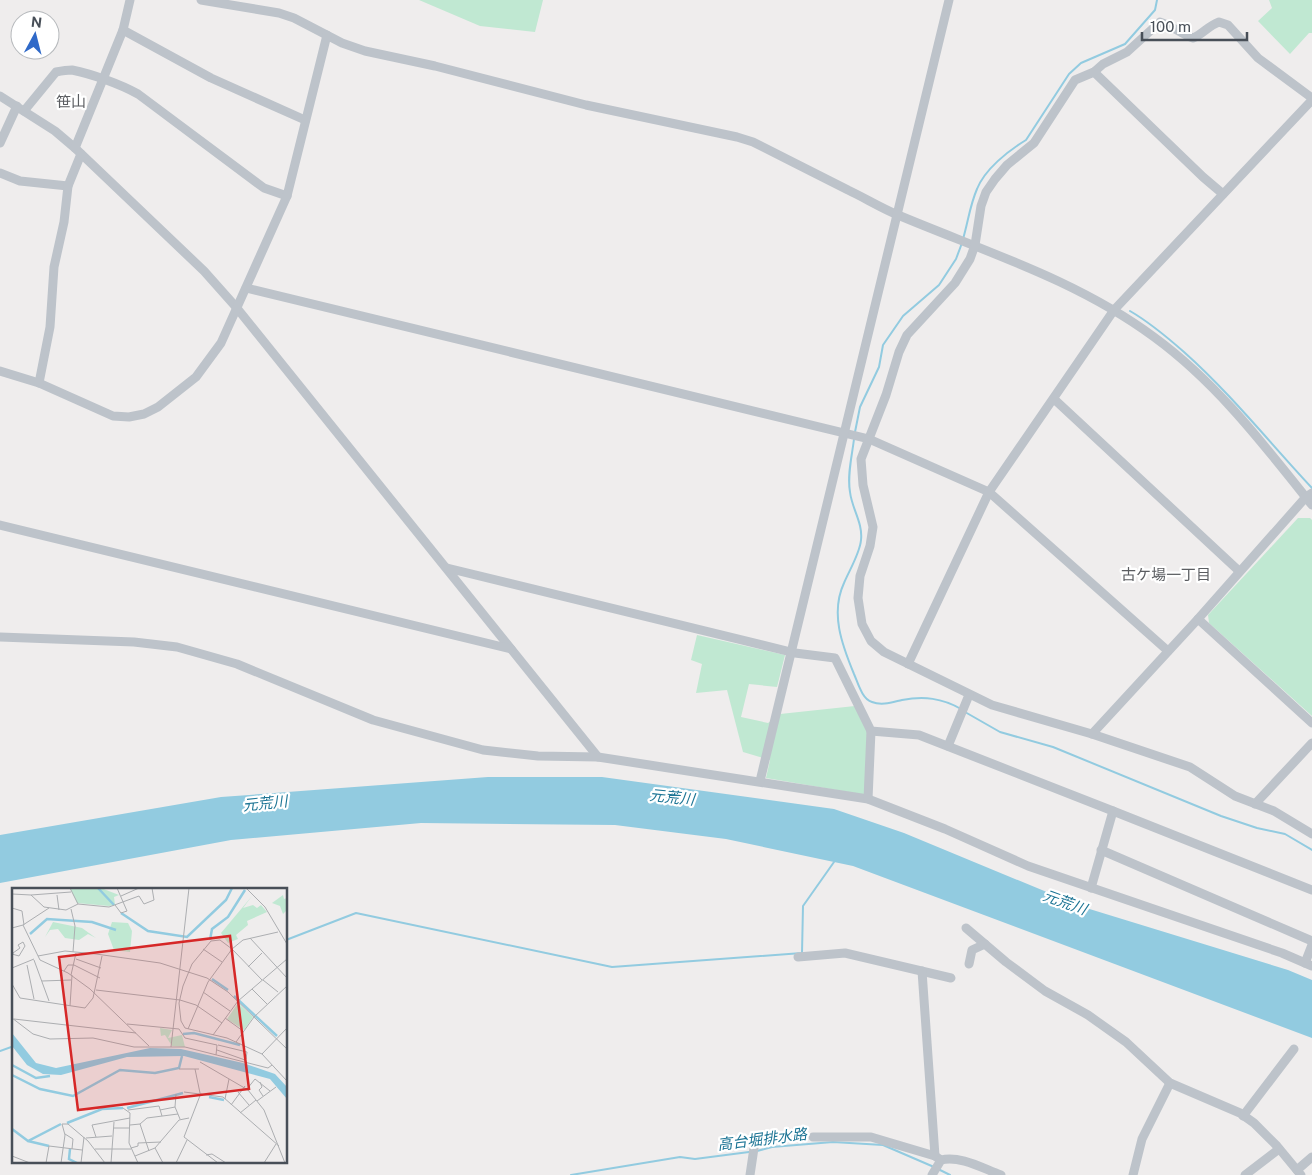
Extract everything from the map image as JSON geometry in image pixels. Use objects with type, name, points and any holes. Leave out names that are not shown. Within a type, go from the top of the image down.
[{"type":"street","points":[[39,382],[50,327],[54,267],[64,222],[68,186],[103,79],[123,30],[130,0]]},
{"type":"street","points":[[201,0],[279,13],[294,18],[342,44],[365,51],[435,66],[586,105],[738,137],[753,142],[897,214],[1051,277],[1114,310],[1154,337],[1201,376],[1244,421],[1310,498],[1239,571],[1092,734]]},
{"type":"street","points":[[760,781],[949,0]]},
{"type":"street","points":[[908,664],[989,492],[1114,310],[1312,99],[1258,58],[1228,25],[1219,22],[1209,26],[1202,34],[1193,38],[1160,22],[1127,52],[1103,64],[1094,72],[1075,80],[1034,143],[1007,164],[994,179],[986,192],[981,206],[975,245],[970,259],[955,283],[907,335],[899,352],[886,394],[861,459],[863,485],[873,527],[870,546],[860,576],[858,598],[862,624],[871,641],[884,652],[969,695],[992,705],[1092,734],[1190,768],[1226,791],[1274,812],[1312,834]]},
{"type":"street","points":[[123,30],[211,78],[305,120]]},
{"type":"street","points":[[0,371],[39,382],[113,416],[129,417],[144,414],[158,406],[196,377],[221,343],[287,196],[327,35]]},
{"type":"street","points":[[0,143],[20,109],[56,72],[70,70],[103,79],[138,94],[264,188],[287,196]]},
{"type":"street","points":[[1094,72],[1181,157],[1223,194]]},
{"type":"street","points":[[0,96],[55,131],[204,271],[236,307],[598,757]]},
{"type":"street","points":[[0,173],[20,181],[68,186]]},
{"type":"street","points":[[246,288],[869,439],[989,492],[1168,651]]},
{"type":"street","points":[[1054,400],[1239,571]]},
{"type":"street","points":[[0,525],[511,649]]},
{"type":"street","points":[[447,568],[791,652],[835,658],[871,731],[868,799]]},
{"type":"street","points":[[1198,618],[1312,723]]},
{"type":"street","points":[[0,637],[134,642],[177,648],[237,664],[373,720],[483,750],[538,756],[598,757],[868,799],[946,828],[1028,866],[1273,950],[1308,964],[1312,943],[1101,850]]},
{"type":"street","points":[[948,746],[969,695]]},
{"type":"street","points":[[871,731],[919,735],[1312,890]]},
{"type":"street","points":[[1255,804],[1312,743]]},
{"type":"street","points":[[1091,888],[1113,811]]},
{"type":"street","points":[[966,928],[1006,962],[1045,991],[1088,1015],[1126,1042],[1170,1083],[1243,1116],[1254,1123],[1299,1173],[1312,1157]]},
{"type":"street","points":[[969,964],[972,950],[985,944]]},
{"type":"street","points":[[798,957],[845,953],[951,978]]},
{"type":"street","points":[[922,971],[938,1158],[932,1175]]},
{"type":"street","points":[[1243,1116],[1294,1049]]},
{"type":"street","points":[[1132,1175],[1142,1139],[1170,1083]]},
{"type":"street","points":[[813,1137],[871,1137],[938,1158],[967,1163],[1001,1175]]},
{"type":"street","points":[[750,1175],[754,1148]]},
{"type":"street","points":[[1245,1175],[1279,1149]]},
{"type":"green space","points":[[419,0],[543,0],[535,32],[480,26]]},
{"type":"green space","points":[[1269,0],[1312,0],[1312,33],[1309,33],[1290,54],[1258,21],[1272,8]]},
{"type":"green space","points":[[1298,518],[1310,518],[1312,520],[1312,716],[1209,623],[1208,615]]},
{"type":"green space","points":[[697,635],[785,655],[777,687],[749,684],[741,717],[768,723],[780,714],[855,706],[869,736],[866,795],[766,778],[770,760],[743,752],[727,690],[696,693],[702,664],[691,660]]},
{"type":"water","name":"元荒川","points":[[488,777],[602,777],[834,809],[904,833],[1083,907],[1288,970],[1312,980],[1312,1038],[853,866],[726,839],[615,825],[421,823],[231,840],[0,883],[0,835],[221,797]]},
{"type":"waterway","points":[[963,239],[975,195],[986,174],[1012,149],[1026,140],[1069,74],[1081,63],[1125,44],[1155,10],[1157,0]]},
{"type":"waterway","points":[[855,432],[860,407],[879,367],[883,345],[903,316],[939,285],[956,259],[962,243]]},
{"type":"waterway","points":[[1130,311],[1164,335],[1201,368],[1234,401],[1312,488]]},
{"type":"waterway","points":[[854,439],[849,486],[860,528],[861,540],[840,594],[838,617],[842,640],[859,686],[866,698],[876,703],[884,704],[925,698],[947,702],[961,709]]},
{"type":"waterway","points":[[965,712],[1000,732],[1053,747],[1221,816],[1257,828],[1285,834],[1312,850]]},
{"type":"waterway","points":[[288,939],[356,913],[612,967],[802,953],[803,906],[834,862]]},
{"type":"waterway","points":[[0,1051],[12,1047]]},
{"type":"waterway","name":"高台堀排水路","points":[[757,1151],[772,1147],[833,1142],[883,1145],[934,1167]]},
{"type":"waterway","name":"高台堀排水路","points":[[571,1175],[680,1157],[695,1159],[749,1152]]},
{"type":"waterway","name":"高台堀排水路","points":[[938,1169],[950,1175]]},
{"type":"district","name":"笹山","points":[[71,101]]},
{"type":"district","name":"古ケ場一丁目","points":[[1166,574]]}]
